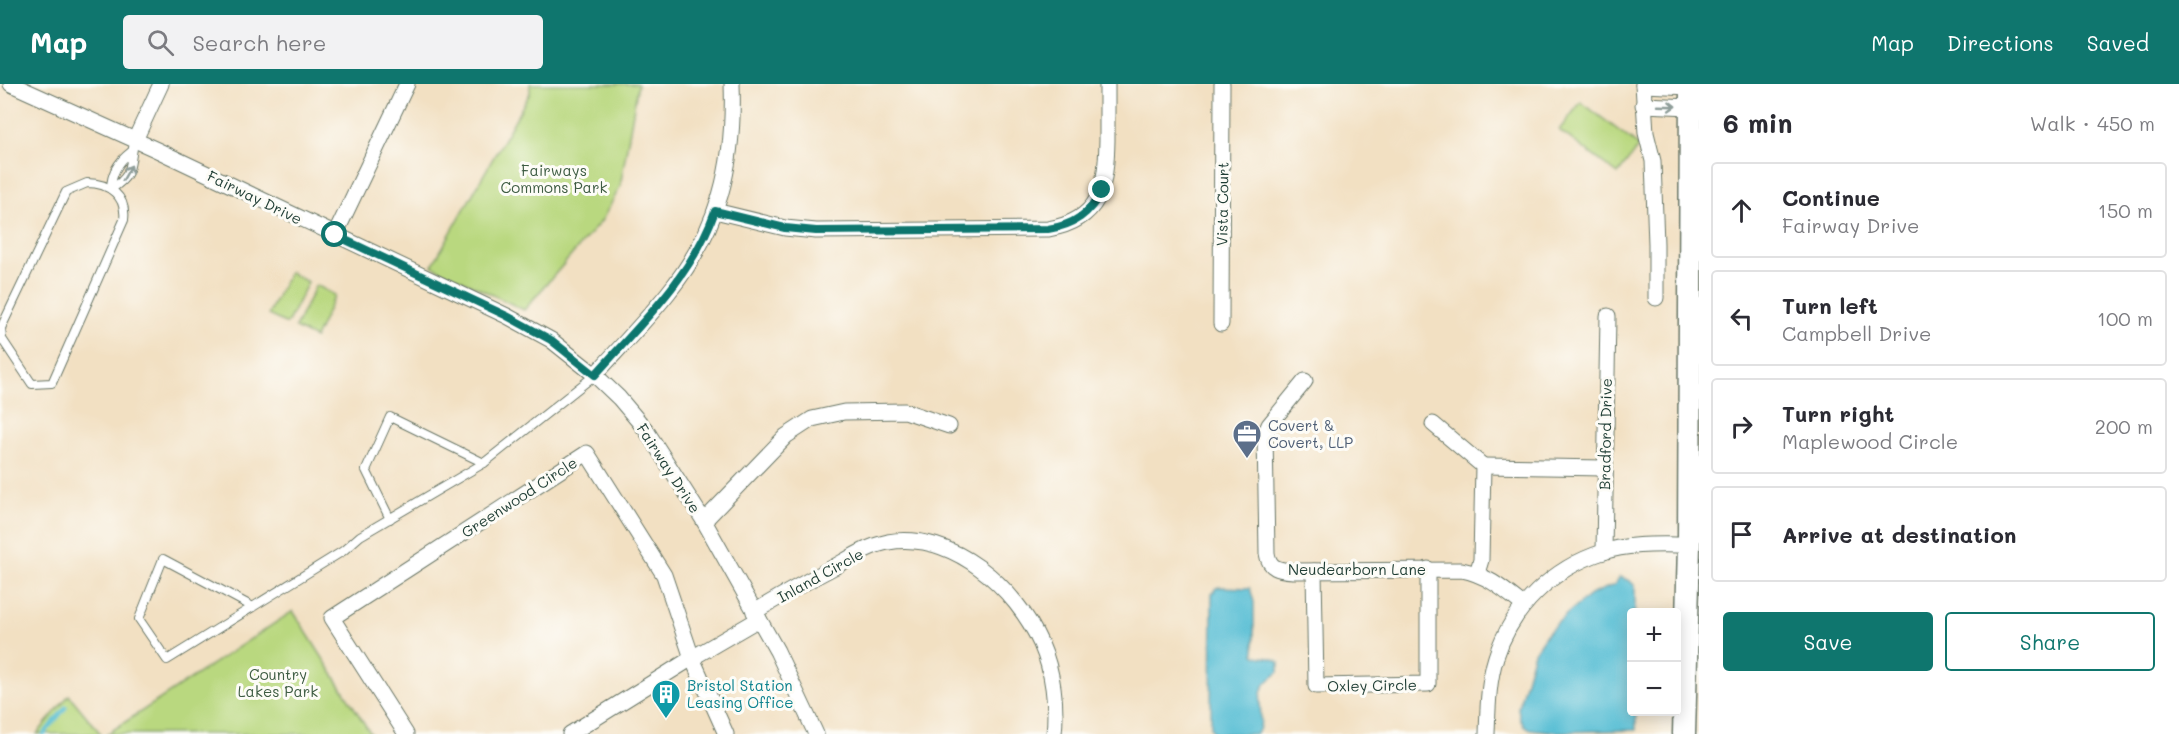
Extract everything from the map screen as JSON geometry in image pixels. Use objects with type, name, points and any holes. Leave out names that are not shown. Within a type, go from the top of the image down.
[{"type":"main road","points":[[1682,732],[1689,545],[1691,93]]},
{"type":"street","name":"Fairway Drive","points":[[11,84],[133,146],[335,235],[507,316],[551,340],[595,375],[646,430],[704,521],[782,660],[816,734]]},
{"type":"street","points":[[133,146],[161,84]]},
{"type":"street","points":[[335,235],[407,84]]},
{"type":"street","points":[[595,375],[668,294],[684,272],[710,225],[725,182],[730,153],[733,120],[732,84]]},
{"type":"street","points":[[715,211],[785,228],[816,231],[1061,227],[1086,214],[1097,200],[1104,183],[1107,84]]},
{"type":"street","name":"Vista Court","points":[[1221,324],[1222,84]]},
{"type":"street","points":[[1656,298],[1653,160],[1646,133],[1643,84],[1691,93]]},
{"type":"street","points":[[1643,105],[1691,93]]},
{"type":"street","name":"Bradford Drive","points":[[1604,552],[1608,316]]},
{"type":"street","name":"Neudearborn Lane","points":[[1305,381],[1269,425],[1266,434],[1267,553],[1270,565],[1276,569],[1314,571],[1462,570],[1477,573],[1493,581],[1523,605]]},
{"type":"street","points":[[704,521],[786,436],[812,419],[844,412],[905,411],[949,426]]},
{"type":"street","points":[[1433,424],[1483,466],[1604,468]]},
{"type":"street","name":"Greenwood Circle","points":[[406,734],[332,618],[587,453],[664,575],[692,658],[726,734]]},
{"type":"street","points":[[1477,573],[1481,560],[1483,466]]},
{"type":"street","name":"Inland Circle","points":[[571,734],[860,551],[905,540],[936,545],[967,560],[991,577],[1020,608],[1042,646],[1050,672],[1054,695],[1054,734]]},
{"type":"street","points":[[1487,734],[1490,686],[1496,657],[1507,630],[1523,605],[1554,578],[1579,562],[1604,552],[1628,547],[1689,545]]},
{"type":"street","name":"Oxley Circle","points":[[1314,571],[1316,686],[1339,686],[1428,684],[1428,569]]},
{"type":"lane","points":[[111,189],[111,179],[121,159],[133,146]]},
{"type":"lane","points":[[87,183],[97,183],[111,189],[120,196],[124,205],[122,229],[52,383],[32,384],[2,339],[1,328],[66,192],[87,183]]},
{"type":"lane","points":[[253,607],[163,559],[139,619],[167,660],[344,551],[360,536],[484,463],[595,375]]},
{"type":"lane","points":[[390,519],[366,470],[390,417],[484,463]]},
{"type":"green space","name":"Fairways Commons Park","points":[[530,84],[638,84],[620,187],[602,220],[524,310],[432,266],[530,93]]},
{"type":"green space","points":[[1581,102],[1639,146],[1618,174],[1559,130]]},
{"type":"green space","points":[[289,272],[308,282],[287,324],[268,315]]},
{"type":"green space","points":[[316,285],[335,295],[315,338],[295,328]]},
{"type":"green space","name":"Country Lakes Park","points":[[293,611],[371,734],[107,734]]},
{"type":"green space","points":[[69,695],[101,734],[37,734]]},
{"type":"water","points":[[1620,577],[1635,586],[1635,608],[1627,608],[1627,716],[1636,716],[1636,730],[1557,732],[1530,729],[1524,726],[1518,708],[1534,652],[1547,633],[1568,613],[1590,595],[1614,585]]},
{"type":"water","points":[[1216,588],[1250,588],[1254,602],[1254,654],[1279,662],[1279,672],[1267,682],[1261,692],[1261,723],[1257,734],[1214,734],[1211,728],[1212,594]]},
{"type":"waterway","points":[[44,734],[66,707]]},
{"type":"place","name":"Covert & Covert, LLP","points":[[1247,460]]},
{"type":"place","name":"Bristol Station Leasing Office","points":[[666,720]]},
{"type":"route","points":[[335,235],[507,316],[551,340],[595,375],[668,294],[693,258],[715,211],[785,228],[816,231],[1048,229],[1061,227],[1081,218],[1093,207],[1102,190]]}]
